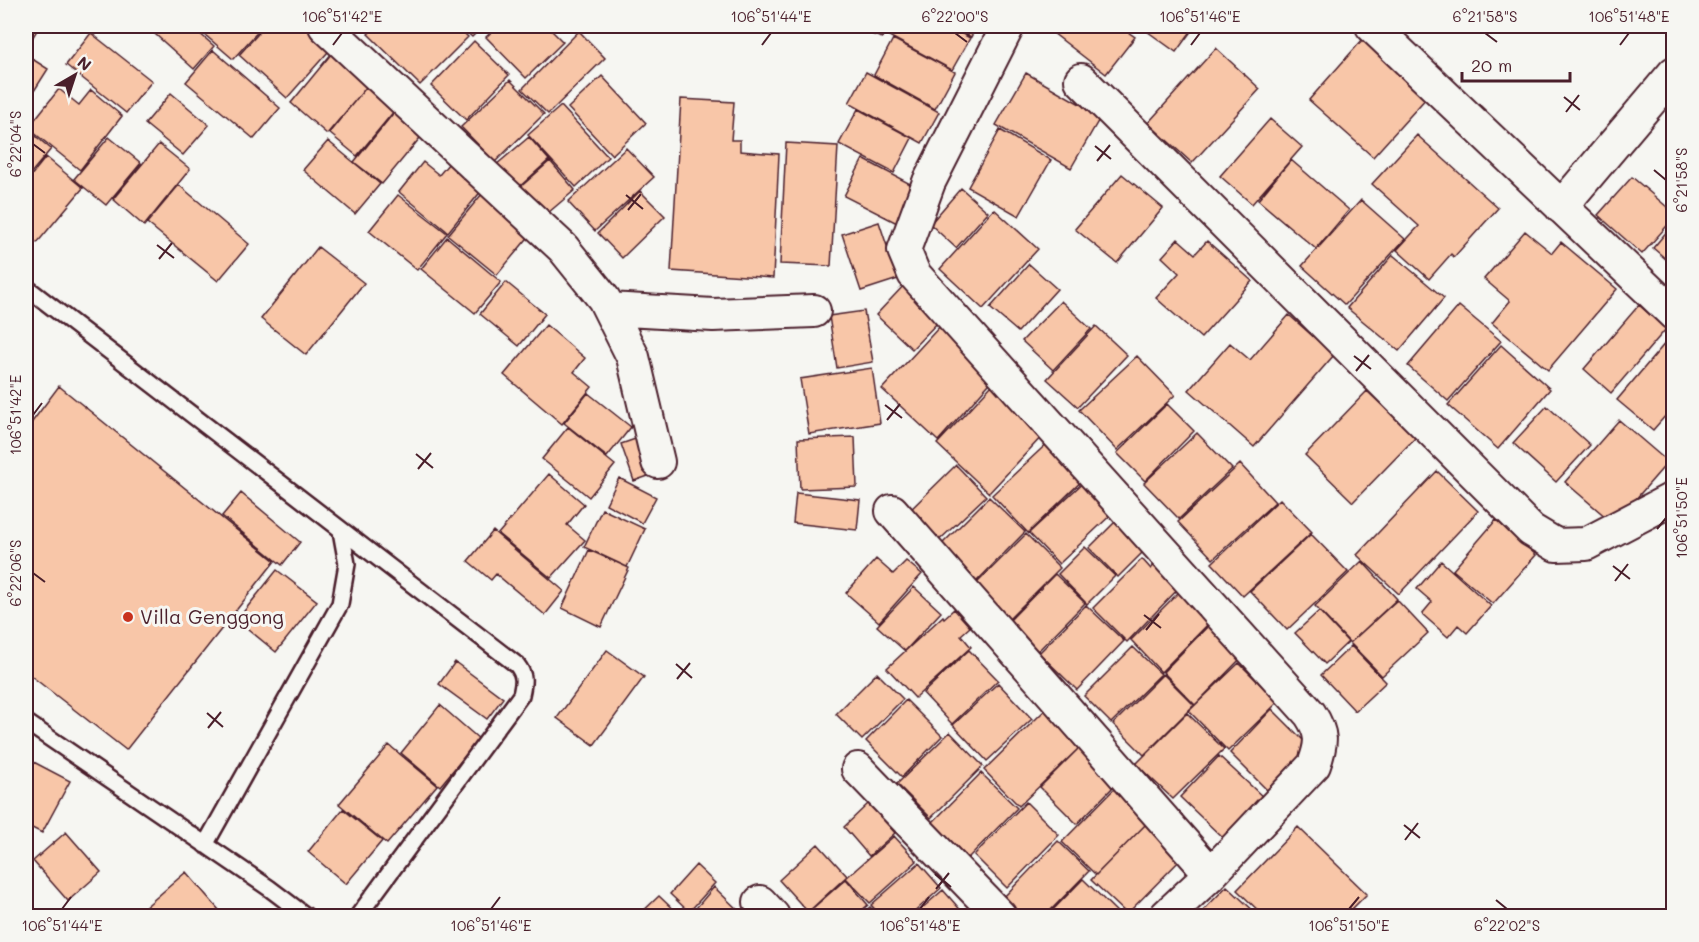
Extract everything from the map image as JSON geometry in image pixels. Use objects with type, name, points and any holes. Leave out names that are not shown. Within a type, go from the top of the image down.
[{"type":"street","points":[[325,26],[563,248],[604,299],[633,357],[658,462]]},
{"type":"street","points":[[1008,26],[929,182],[904,250],[914,274],[1310,714],[1320,729],[1320,748],[1314,765],[1211,874],[1166,916]]},
{"type":"street","points":[[1372,26],[1674,314]]},
{"type":"street","points":[[1561,207],[1674,73]]},
{"type":"street","points":[[1081,80],[1531,530],[1556,545],[1586,544],[1674,498]]},
{"type":"street","points":[[609,309],[713,315],[814,310]]},
{"type":"street","points":[[892,512],[1211,874]]},
{"type":"street","points":[[858,769],[1000,916]]},
{"type":"lane","points":[[26,287],[517,665],[522,672],[524,682],[521,694],[358,916]]},
{"type":"lane","points":[[205,845],[340,604],[347,564],[341,531]]},
{"type":"lane","points":[[26,722],[269,888],[306,916]]},
{"type":"building","points":[[26,26],[39,27],[26,48]]},
{"type":"building","points":[[146,26],[191,26],[214,46],[194,69]]},
{"type":"building","points":[[212,26],[263,26],[233,59],[204,34]]},
{"type":"building","points":[[265,26],[316,26],[336,43],[287,98],[239,55]]},
{"type":"building","points":[[376,26],[457,26],[468,37],[420,85],[368,34]]},
{"type":"building","points":[[460,26],[483,26],[472,37]]},
{"type":"building","points":[[498,26],[547,26],[563,42],[526,78],[486,37]]},
{"type":"building","points":[[850,26],[886,26],[882,38]]},
{"type":"building","points":[[895,26],[947,26],[970,38],[952,70],[889,36]]},
{"type":"building","points":[[950,26],[977,26],[971,37]]},
{"type":"building","points":[[1044,26],[1119,26],[1135,37],[1106,74]]},
{"type":"building","points":[[1147,26],[1195,26],[1176,52],[1144,29]]},
{"type":"building","points":[[579,31],[605,58],[548,114],[522,89]]},
{"type":"building","points":[[91,33],[152,81],[126,113],[66,65]]},
{"type":"building","points":[[893,39],[955,72],[935,109],[874,75]]},
{"type":"building","points":[[1363,39],[1428,96],[1373,157],[1309,100]]},
{"type":"building","points":[[474,41],[509,75],[466,120],[431,86]]},
{"type":"building","points":[[1216,48],[1260,89],[1192,163],[1148,123]]},
{"type":"building","points":[[213,50],[280,108],[254,139],[186,82]]},
{"type":"building","points":[[332,53],[369,84],[327,134],[291,103]]},
{"type":"building","points":[[26,55],[48,69],[27,102],[26,101]]},
{"type":"building","points":[[866,72],[939,112],[922,143],[849,103]]},
{"type":"building","points":[[1026,73],[1101,116],[1071,168],[996,125]]},
{"type":"building","points":[[602,76],[646,123],[612,155],[568,108]]},
{"type":"building","points":[[510,80],[544,114],[495,162],[461,127]]},
{"type":"building","points":[[367,86],[395,110],[357,156],[329,133]]},
{"type":"building","points":[[59,89],[79,105],[91,90],[122,116],[80,170],[28,128]]},
{"type":"building","points":[[171,93],[209,125],[183,155],[145,124]]},
{"type":"building","points":[[681,99],[734,102],[731,140],[740,140],[740,151],[779,154],[773,278],[671,271]]},
{"type":"building","points":[[561,106],[608,157],[576,187],[528,135]]},
{"type":"building","points":[[858,109],[912,138],[894,173],[839,144]]},
{"type":"building","points":[[396,110],[424,133],[382,184],[354,162]]},
{"type":"building","points":[[1270,119],[1302,147],[1252,204],[1220,176]]},
{"type":"building","points":[[26,128],[51,149],[31,173],[26,168]]},
{"type":"building","points":[[1000,130],[1051,160],[1019,216],[968,187]]},
{"type":"building","points":[[1417,135],[1498,208],[1454,257],[1451,254],[1429,279],[1397,250],[1419,226],[1372,184]]},
{"type":"building","points":[[109,137],[141,163],[106,205],[74,179]]},
{"type":"building","points":[[529,137],[549,160],[517,189],[496,165]]},
{"type":"building","points":[[328,141],[380,184],[355,214],[303,170]]},
{"type":"building","points":[[786,143],[838,146],[831,266],[780,264]]},
{"type":"building","points":[[159,144],[190,169],[144,226],[113,199]]},
{"type":"building","points":[[626,148],[654,177],[595,231],[568,202]]},
{"type":"building","points":[[46,157],[83,188],[37,243],[26,233],[26,182]]},
{"type":"building","points":[[863,159],[916,187],[897,223],[844,196]]},
{"type":"building","points":[[1291,160],[1349,210],[1316,249],[1258,200]]},
{"type":"building","points":[[550,161],[575,190],[542,218],[517,190]]},
{"type":"building","points":[[423,162],[439,175],[449,163],[482,190],[448,232],[399,192]]},
{"type":"building","points":[[1122,174],[1163,208],[1117,263],[1075,229]]},
{"type":"building","points":[[1632,177],[1674,213],[1674,218],[1642,254],[1598,215]]},
{"type":"building","points":[[179,185],[249,244],[218,281],[147,223]]},
{"type":"building","points":[[961,188],[988,212],[956,248],[930,224]]},
{"type":"building","points":[[640,191],[665,216],[622,258],[598,233]]},
{"type":"building","points":[[482,194],[531,234],[497,275],[448,235]]},
{"type":"building","points":[[398,195],[447,233],[417,270],[369,231]]},
{"type":"building","points":[[1361,200],[1405,239],[1345,305],[1302,266]]},
{"type":"building","points":[[994,209],[1038,249],[983,309],[940,269]]},
{"type":"building","points":[[879,222],[898,279],[861,291],[842,234]]},
{"type":"building","points":[[1674,223],[1674,266],[1653,248]]},
{"type":"building","points":[[1525,231],[1552,253],[1561,242],[1617,289],[1548,370],[1492,323],[1510,301],[1484,279]]},
{"type":"building","points":[[447,237],[501,282],[475,313],[421,269]]},
{"type":"building","points":[[1178,239],[1195,254],[1207,241],[1252,281],[1201,338],[1156,298],[1179,273],[1162,257]]},
{"type":"building","points":[[318,247],[364,283],[306,355],[261,319]]},
{"type":"building","points":[[1393,255],[1444,298],[1399,351],[1347,308]]},
{"type":"building","points":[[1029,264],[1057,289],[1018,332],[990,308]]},
{"type":"building","points":[[506,282],[545,314],[519,346],[480,314]]},
{"type":"building","points":[[906,283],[942,318],[912,349],[876,315]]},
{"type":"building","points":[[1061,301],[1091,329],[1053,370],[1022,341]]},
{"type":"building","points":[[1639,305],[1666,329],[1611,393],[1584,369]]},
{"type":"building","points":[[1459,306],[1501,341],[1448,401],[1408,366]]},
{"type":"building","points":[[864,311],[873,362],[837,368],[829,316]]},
{"type":"building","points":[[1289,315],[1334,355],[1254,447],[1189,390],[1230,343],[1250,360]]},
{"type":"building","points":[[942,324],[997,375],[938,441],[882,389]]},
{"type":"building","points":[[546,325],[585,358],[574,372],[592,387],[562,424],[504,375]]},
{"type":"building","points":[[1096,326],[1127,355],[1078,407],[1047,379]]},
{"type":"building","points":[[1672,335],[1674,406],[1653,430],[1617,400]]},
{"type":"building","points":[[1501,345],[1550,389],[1498,449],[1448,405]]},
{"type":"building","points":[[1137,356],[1175,395],[1117,450],[1079,410]]},
{"type":"building","points":[[872,368],[880,423],[809,434],[800,379]]},
{"type":"building","points":[[992,385],[1044,434],[989,493],[937,444]]},
{"type":"building","name":"Villa Genggong","points":[[59,386],[275,561],[126,750],[26,672],[26,430]]},
{"type":"building","points":[[1367,391],[1416,437],[1353,502],[1305,455]]},
{"type":"building","points":[[588,393],[631,427],[607,457],[564,423]]},
{"type":"building","points":[[1167,404],[1194,431],[1145,481],[1117,453]]},
{"type":"building","points":[[1547,406],[1590,445],[1556,482],[1513,443]]},
{"type":"building","points":[[1619,420],[1668,462],[1614,524],[1565,482]]},
{"type":"building","points":[[568,427],[615,465],[589,497],[542,459]]},
{"type":"building","points":[[1197,433],[1232,469],[1179,519],[1144,483]]},
{"type":"building","points":[[1055,436],[1090,473],[1028,533],[992,495]]},
{"type":"building","points":[[641,437],[654,474],[634,481],[621,444]]},
{"type":"building","points":[[855,437],[857,487],[800,489],[798,439]]},
{"type":"building","points":[[1240,464],[1275,502],[1213,559],[1178,522]]},
{"type":"building","points":[[956,465],[986,496],[932,547],[903,517]]},
{"type":"building","points":[[1437,471],[1478,511],[1399,594],[1357,555]]},
{"type":"building","points":[[549,474],[584,504],[567,525],[585,540],[551,578],[498,534]]},
{"type":"building","points":[[619,478],[656,497],[642,523],[606,504]]},
{"type":"building","points":[[1088,478],[1117,509],[1059,564],[1029,533]]},
{"type":"building","points":[[241,493],[300,542],[282,565],[222,516]]},
{"type":"building","points":[[796,493],[860,500],[857,530],[793,523]]},
{"type":"building","points":[[989,497],[1025,532],[975,583],[939,547]]},
{"type":"building","points":[[1280,499],[1312,532],[1243,596],[1212,563]]},
{"type":"building","points":[[602,509],[645,529],[627,567],[584,547]]},
{"type":"building","points":[[1121,516],[1151,544],[1118,577],[1089,548]]},
{"type":"building","points":[[1496,520],[1536,555],[1493,604],[1453,570]]},
{"type":"building","points":[[493,531],[564,591],[545,615],[496,574],[491,580],[468,561]]},
{"type":"building","points":[[1026,534],[1060,568],[1009,619],[975,585]]},
{"type":"building","points":[[1311,534],[1348,572],[1287,630],[1250,591]]},
{"type":"building","points":[[1085,547],[1115,576],[1087,604],[1058,574]]},
{"type":"building","points":[[589,550],[629,568],[601,627],[562,608]]},
{"type":"building","points":[[876,559],[893,574],[906,561],[922,574],[879,622],[846,593]]},
{"type":"building","points":[[1142,559],[1151,569],[1157,561],[1181,586],[1127,642],[1093,608]]},
{"type":"building","points":[[1362,561],[1397,599],[1350,643],[1315,606]]},
{"type":"building","points":[[1441,561],[1491,606],[1467,633],[1458,625],[1448,637],[1422,614],[1432,602],[1417,589]]},
{"type":"building","points":[[277,570],[317,601],[276,652],[237,620]]},
{"type":"building","points":[[1055,574],[1085,603],[1037,652],[1007,623]]},
{"type":"building","points":[[914,587],[941,612],[905,651],[877,626]]},
{"type":"building","points":[[1183,588],[1214,618],[1161,672],[1131,640]]},
{"type":"building","points":[[1397,600],[1428,633],[1382,676],[1350,643]]},
{"type":"building","points":[[1086,605],[1124,641],[1077,690],[1039,653]]},
{"type":"building","points":[[954,609],[970,627],[961,635],[971,647],[915,698],[887,668],[943,616],[944,618]]},
{"type":"building","points":[[1319,611],[1348,642],[1325,664],[1295,633]]},
{"type":"building","points":[[1215,619],[1247,652],[1195,705],[1163,672]]},
{"type":"building","points":[[1351,646],[1386,682],[1355,711],[1321,675]]},
{"type":"building","points":[[1133,647],[1161,674],[1111,723],[1084,696]]},
{"type":"building","points":[[607,650],[644,677],[594,745],[557,718]]},
{"type":"building","points":[[969,650],[998,680],[952,724],[923,693]]},
{"type":"building","points":[[455,662],[503,698],[487,719],[439,684]]},
{"type":"building","points":[[1239,663],[1278,702],[1228,751],[1189,711]]},
{"type":"building","points":[[877,673],[903,699],[862,740],[836,714]]},
{"type":"building","points":[[1163,674],[1194,705],[1144,755],[1113,724]]},
{"type":"building","points":[[998,683],[1032,719],[987,761],[953,725]]},
{"type":"building","points":[[906,700],[942,736],[902,777],[866,741]]},
{"type":"building","points":[[440,705],[479,739],[440,786],[401,753]]},
{"type":"building","points":[[1272,709],[1312,749],[1270,793],[1230,753]]},
{"type":"building","points":[[1045,710],[1081,746],[1019,806],[984,770]]},
{"type":"building","points":[[1187,713],[1224,749],[1173,799],[1136,764]]},
{"type":"building","points":[[950,732],[983,766],[931,818],[897,784]]},
{"type":"building","points":[[389,745],[437,785],[387,844],[339,804]]},
{"type":"building","points":[[1080,747],[1117,783],[1077,824],[1040,787]]},
{"type":"building","points":[[1219,756],[1264,798],[1225,840],[1180,797]]},
{"type":"building","points":[[26,758],[70,781],[42,833],[26,825]]},
{"type":"building","points":[[981,773],[1017,808],[968,858],[932,823]]},
{"type":"building","points":[[1116,787],[1150,820],[1096,875],[1062,842]]},
{"type":"building","points":[[1026,802],[1059,835],[1007,888],[974,855]]},
{"type":"building","points":[[869,803],[895,833],[869,856],[844,827]]},
{"type":"building","points":[[343,809],[382,841],[346,884],[308,852]]},
{"type":"building","points":[[1150,820],[1186,854],[1127,914],[1091,880]]},
{"type":"building","points":[[1298,827],[1367,894],[1345,916],[1264,916],[1237,890]]},
{"type":"building","points":[[66,832],[101,872],[68,901],[33,861]]},
{"type":"building","points":[[894,836],[917,861],[870,903],[846,878]]},
{"type":"building","points":[[1058,841],[1089,871],[1045,916],[1020,916],[1002,899]]},
{"type":"building","points":[[818,844],[847,876],[808,912],[779,880]]},
{"type":"building","points":[[919,863],[941,888],[910,916],[881,916],[871,905]]},
{"type":"building","points":[[696,865],[715,883],[689,912],[670,894]]},
{"type":"building","points":[[186,872],[219,910],[212,916],[135,916]]},
{"type":"building","points":[[846,879],[868,905],[855,916],[804,916]]},
{"type":"building","points":[[1083,879],[1121,916],[1047,916]]},
{"type":"building","points":[[1227,886],[1259,916],[1198,916]]},
{"type":"building","points":[[714,887],[740,912],[736,916],[694,916],[691,914]]},
{"type":"building","points":[[943,890],[965,915],[913,916]]},
{"type":"building","points":[[659,896],[680,916],[638,916]]},
{"type":"building","points":[[870,907],[879,916],[859,916]]},
{"type":"place","name":"Villa Genggong","points":[[128,617]]}]
